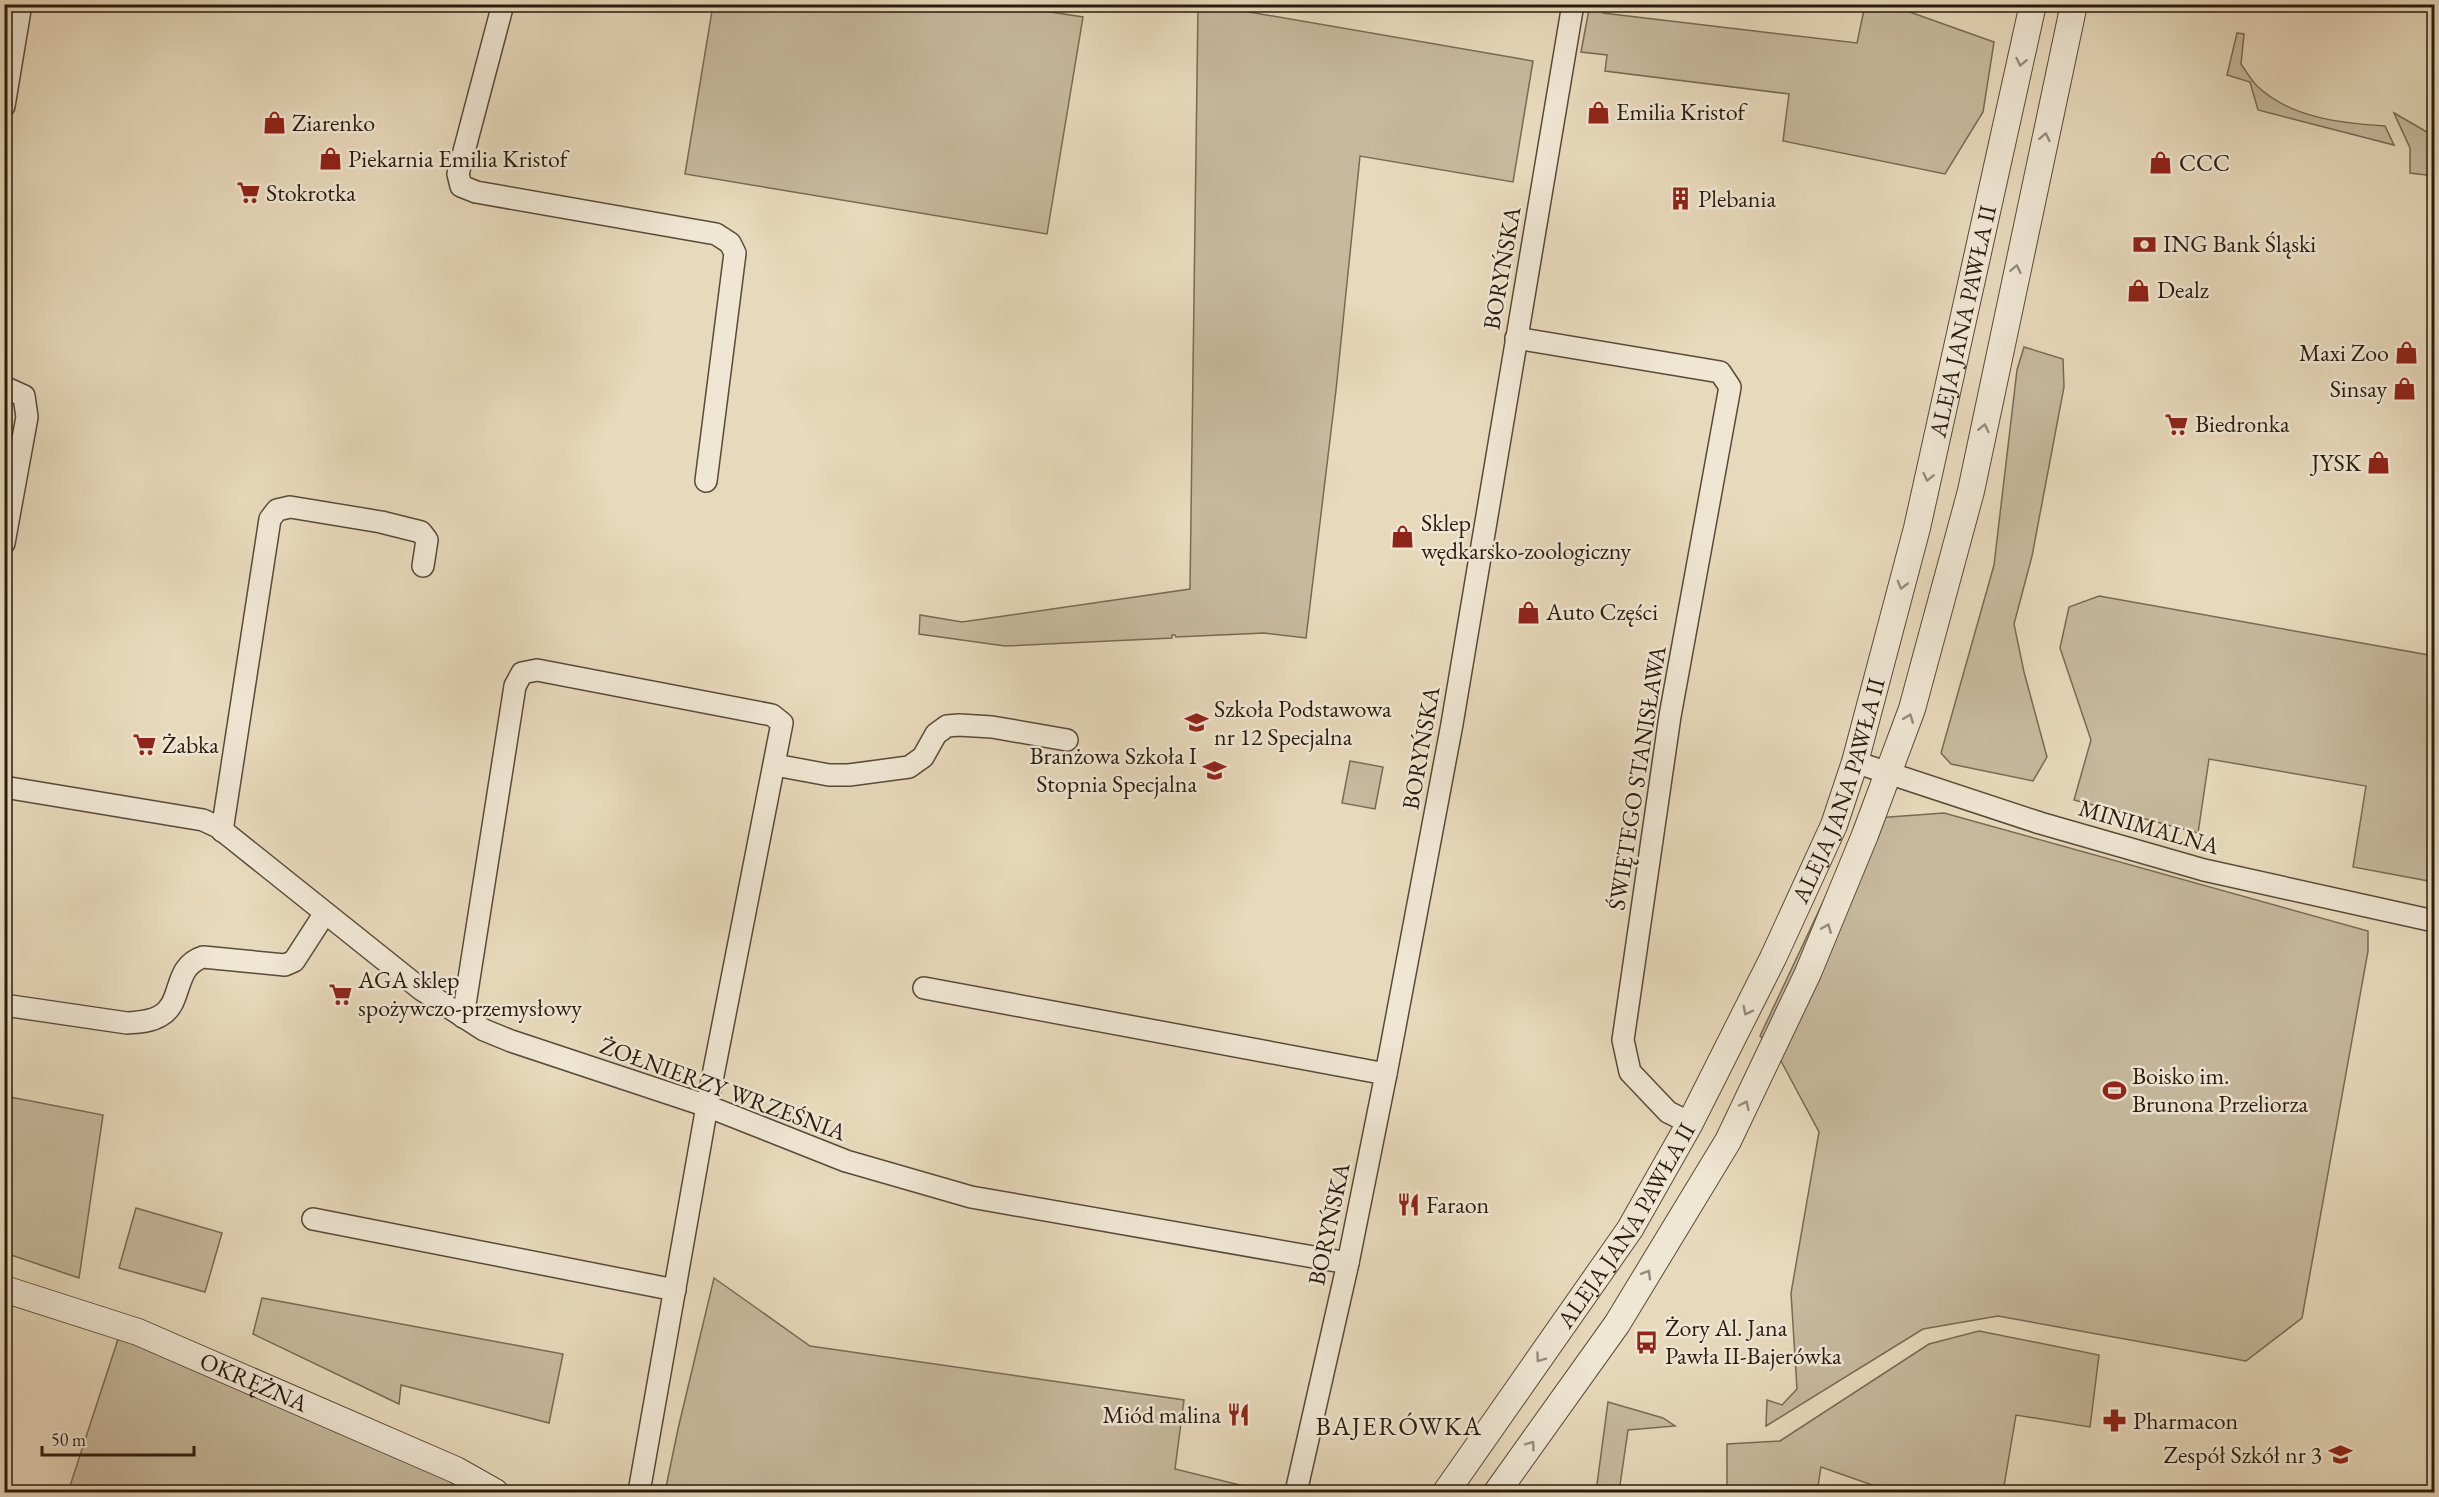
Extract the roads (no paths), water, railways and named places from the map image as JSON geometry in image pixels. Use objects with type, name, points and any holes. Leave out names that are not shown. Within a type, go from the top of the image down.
[{"type":"street","points":[[4,106],[21,4]]},
{"type":"street","points":[[503,4],[460,165],[458,174],[461,186],[476,192],[716,234],[730,243],[735,253],[706,482]]},
{"type":"street","name":"ALEJA JANA PAWŁA II","points":[[1446,1492],[1630,1229],[1690,1123],[1773,958],[1834,825],[1855,762],[1917,528],[2033,4]]},
{"type":"street","name":"ALEJA JANA PAWŁA II","points":[[1497,1492],[1617,1324],[1728,1141],[1808,973],[1865,835],[1912,709],[1971,491],[2074,4]]},
{"type":"street","points":[[2057,80],[2088,4]]},
{"type":"street","name":"BORYŃSKA","points":[[1296,1492],[1348,1263],[1454,714],[1573,6]]},
{"type":"street","name":"ŚWIĘTEGO STANISŁAWA","points":[[1516,338],[1720,372],[1730,387],[1670,716],[1623,1040],[1630,1072],[1668,1112],[1690,1123]]},
{"type":"street","points":[[4,387],[24,396],[27,417],[4,543]]},
{"type":"street","points":[[222,831],[270,519],[277,510],[290,507],[381,522],[421,532],[427,540],[423,566]]},
{"type":"street","points":[[463,1017],[515,686],[522,673],[537,670],[772,715],[782,723],[707,1106],[639,1492]]},
{"type":"street","points":[[775,765],[829,776],[849,776],[909,767],[923,757],[936,734],[947,726],[992,727],[1067,740]]},
{"type":"street","name":"MINIMALNA","points":[[1855,762],[2040,823],[2204,870],[2434,921]]},
{"type":"street","name":"ŻOŁNIERZY WRZEŚNIA","points":[[4,787],[203,820],[222,831],[422,990],[484,1030],[707,1106],[846,1161],[971,1197],[1348,1263]]},
{"type":"street","points":[[4,1005],[128,1023],[146,1022],[160,1017],[169,1010],[184,970],[194,960],[203,957],[285,965],[294,961],[325,913]]},
{"type":"street","points":[[924,988],[1386,1074]]},
{"type":"street","points":[[312,1219],[675,1290]]},
{"type":"street","name":"OKRĘŻNA","points":[[4,1289],[138,1332],[456,1470],[495,1492]]},
{"type":"place","name":"Emilia Kristof","points":[[1598,112]]},
{"type":"place","name":"Ziarenko","points":[[274,123]]},
{"type":"place","name":"Piekarnia Emilia Kristof","points":[[330,159]]},
{"type":"place","name":"CCC","points":[[2161,163]]},
{"type":"place","name":"Stokrotka","points":[[248,193]]},
{"type":"place","name":"Plebania","points":[[1680,199]]},
{"type":"place","name":"ING Bank Śląski","points":[[2145,244]]},
{"type":"place","name":"Dealz","points":[[2139,290]]},
{"type":"place","name":"Maxi Zoo","points":[[2407,353]]},
{"type":"place","name":"Sinsay","points":[[2405,389]]},
{"type":"place","name":"Biedronka","points":[[2177,424]]},
{"type":"place","name":"JYSK","points":[[2379,463]]},
{"type":"place","name":"Sklep wędkarsko-zoologiczny","points":[[1403,537]]},
{"type":"place","name":"Auto Części","points":[[1528,612]]},
{"type":"place","name":"Szkoła Podstawowa nr 12 Specjalna","points":[[1196,723]]},
{"type":"place","name":"Żabka","points":[[144,745]]},
{"type":"place","name":"Branżowa Szkoła I Stopnia Specjalna","points":[[1215,770]]},
{"type":"place","name":"AGA sklep spożywczo-przemysłowy","points":[[340,994]]},
{"type":"place","name":"Boisko im. Brunona Przeliorza","points":[[2114,1090]]},
{"type":"place","name":"Faraon","points":[[1408,1205]]},
{"type":"place","name":"Żory Al. Jana Pawła II-Bajerówka","points":[[1647,1342]]},
{"type":"place","name":"Miód malina","points":[[1239,1415]]},
{"type":"place","name":"Pharmacon","points":[[2115,1421]]},
{"type":"place","name":"Zespół Szkół nr 3","points":[[2340,1455]]},
{"type":"district","name":"BAJERÓWKA","points":[[1399,1426]]}]
